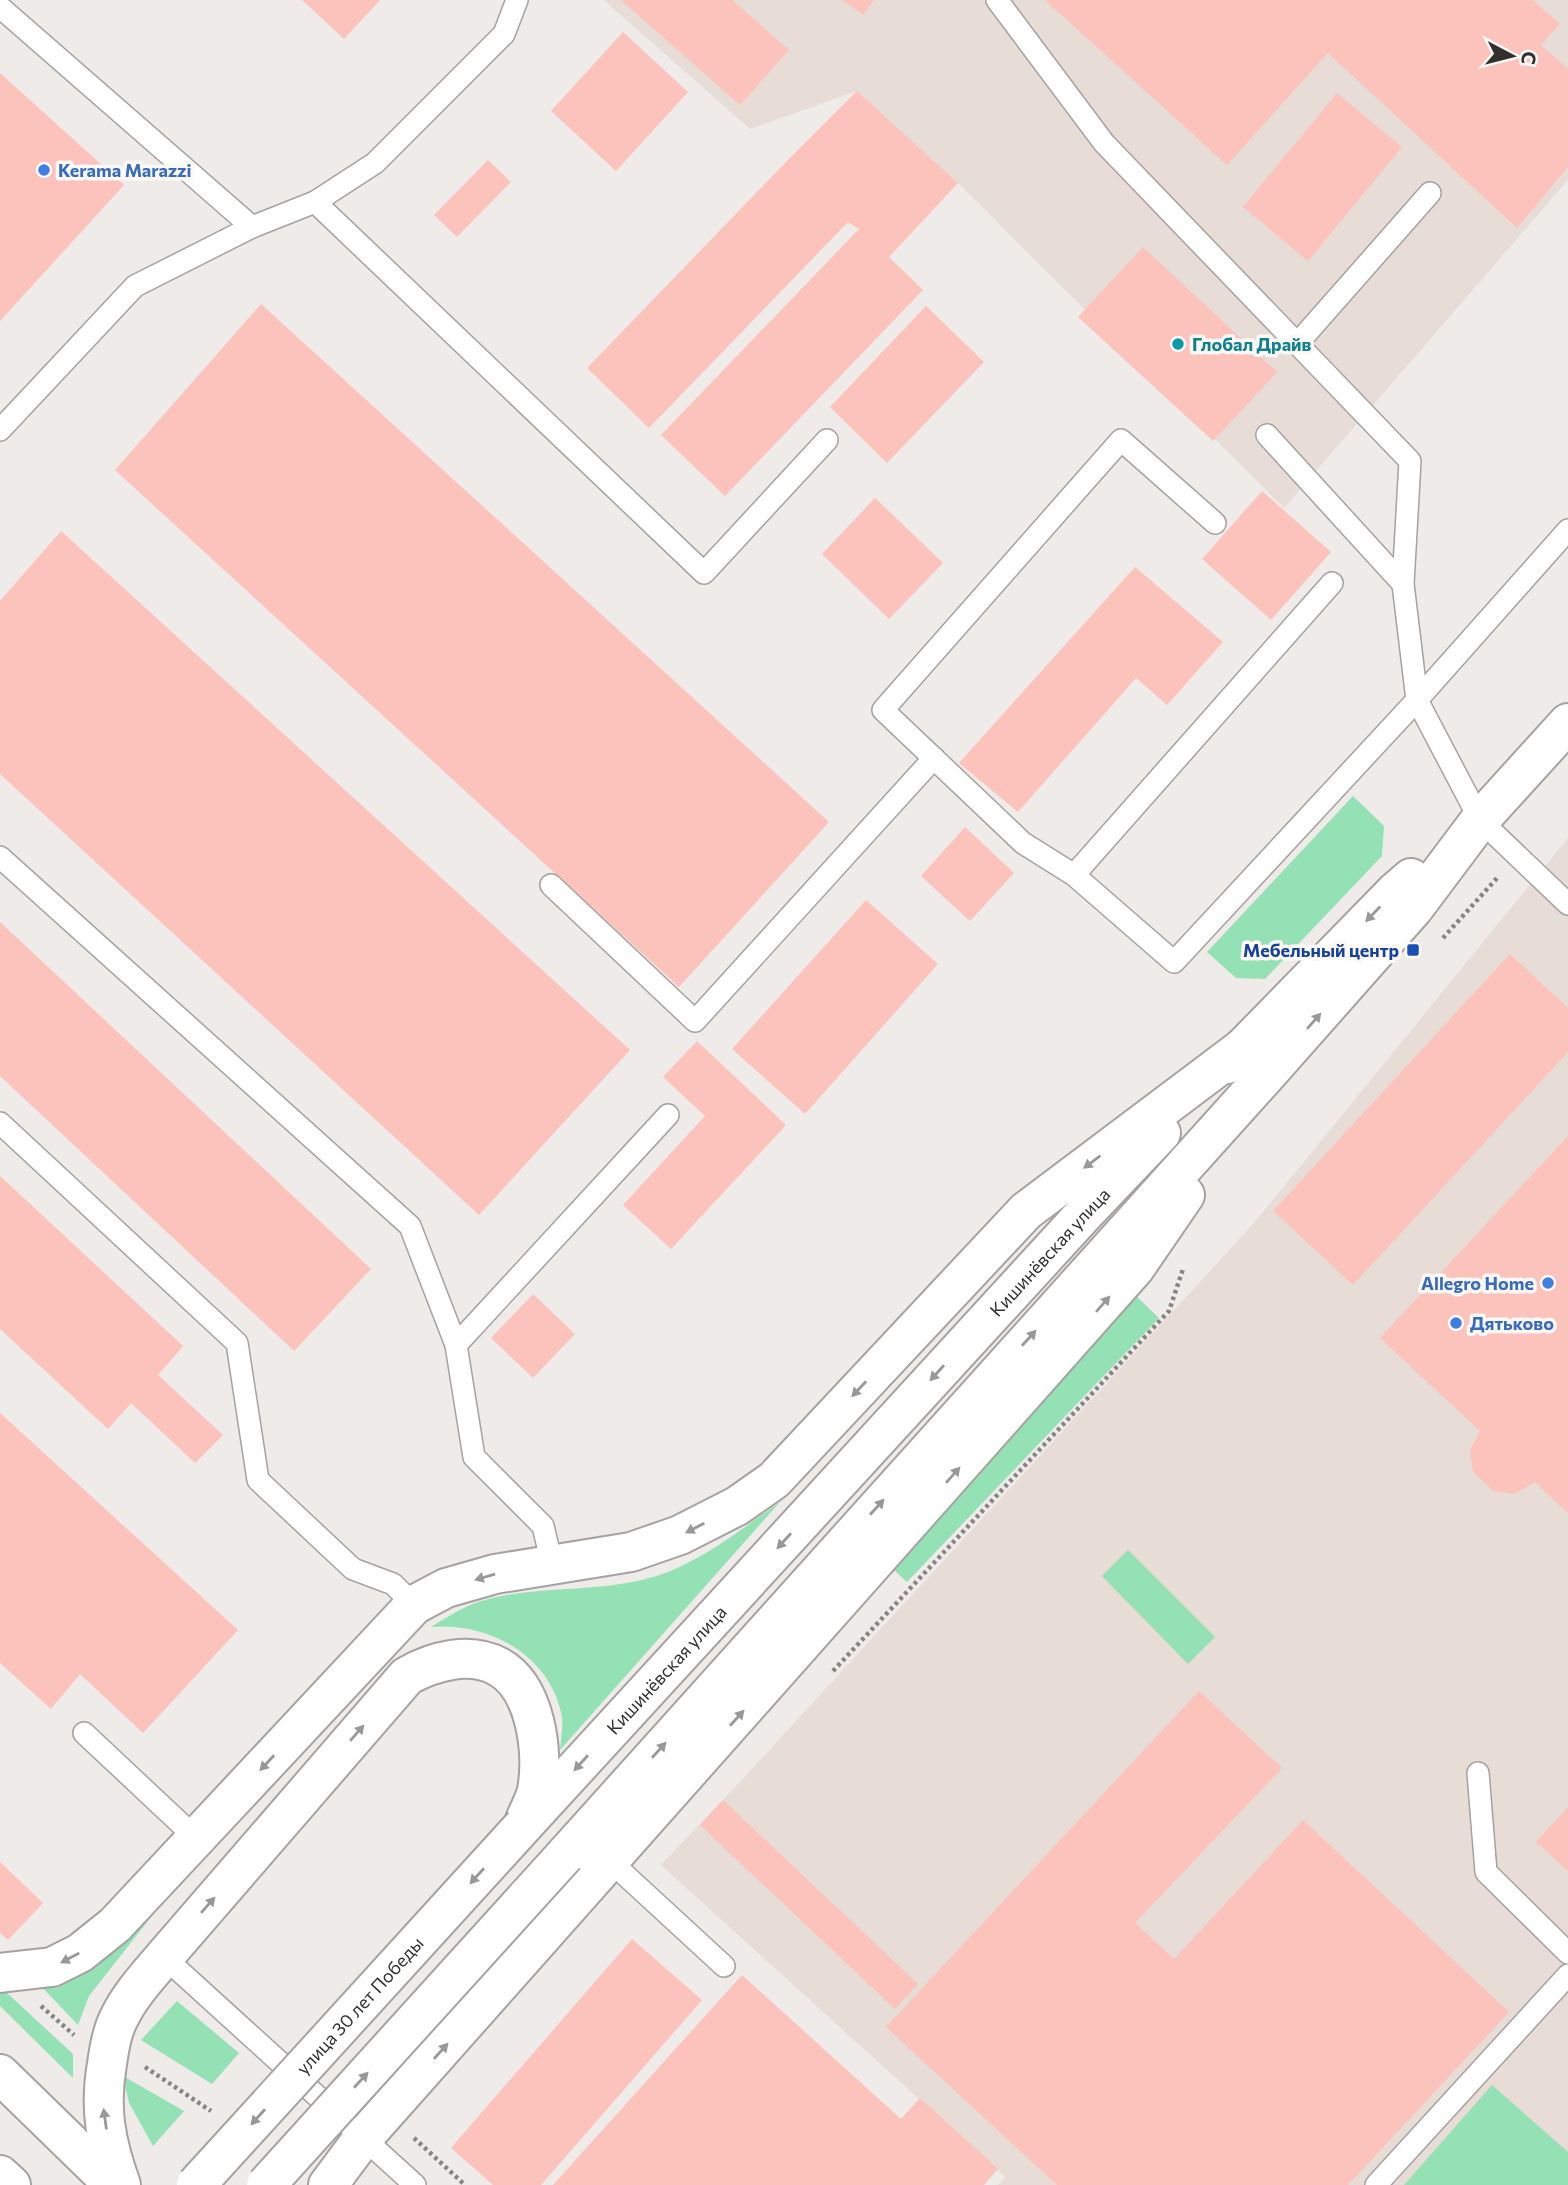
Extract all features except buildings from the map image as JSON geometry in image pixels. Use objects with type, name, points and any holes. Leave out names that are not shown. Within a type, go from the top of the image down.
[{"type":"street","name":"Кишинёвская улица","points":[[266,2185],[565,1855],[1256,1060],[1396,891],[1480,820],[1568,723]]},
{"type":"street","name":"Кишинёвская улица","points":[[523,1826],[1083,1215],[1256,1060]]},
{"type":"street","points":[[8,1973],[52,1967],[80,1953],[115,1925],[414,1605],[446,1588],[495,1574],[631,1552],[680,1535],[737,1506],[774,1480],[1026,1211],[1256,1060]]},
{"type":"street","points":[[328,2185],[363,2138],[1135,1268],[1256,1060]]},
{"type":"street","points":[[121,2185],[110,2153],[103,2113],[103,2087],[109,2050],[118,2019],[134,1993],[164,1957],[407,1676],[424,1666],[462,1659],[500,1667],[513,1679],[525,1695],[534,1717],[540,1760],[536,1791],[523,1826]]},
{"type":"street","name":"улица 30 лет Победы","points":[[196,2185],[523,1826]]},
{"type":"street","points":[[0,2074],[114,2185]]},
{"type":"street","points":[[0,2175],[11,2185]]},
{"type":"lane","points":[[0,430],[135,286],[251,228],[316,202],[374,163],[504,34],[517,0]]},
{"type":"lane","points":[[997,0],[1104,143],[1410,461],[1403,584],[1417,700],[1480,820],[1568,904]]},
{"type":"lane","points":[[0,7],[251,228]]},
{"type":"lane","points":[[1297,344],[1430,193]]},
{"type":"lane","points":[[316,202],[704,573],[827,440]]},
{"type":"lane","points":[[1267,435],[1403,584]]},
{"type":"lane","points":[[1215,523],[1121,440],[883,710],[1023,843],[1074,875],[1174,962],[1417,700],[1568,530]]},
{"type":"lane","points":[[1074,875],[1332,583]]},
{"type":"lane","points":[[551,885],[695,1021],[934,758]]},
{"type":"lane","points":[[0,857],[410,1226],[456,1345],[474,1457],[543,1526],[552,1564]]},
{"type":"lane","points":[[456,1345],[667,1115]]},
{"type":"lane","points":[[0,1123],[237,1343],[258,1480],[353,1569],[393,1584],[414,1605]]},
{"type":"lane","points":[[84,1733],[197,1839]]},
{"type":"lane","points":[[1478,1773],[1486,1872],[1568,1954]]},
{"type":"lane","points":[[610,1861],[724,1966]]},
{"type":"lane","points":[[164,1957],[415,2185]]},
{"type":"lane","points":[[1376,2185],[1568,1975]]},
{"type":"path","points":[[8,1973],[79,2040],[109,2050],[155,2072],[221,2118]]},
{"type":"shaded area","points":[[604,0],[1568,0],[1568,180],[1284,508],[958,183],[857,91],[750,129]]},
{"type":"shaded area","points":[[1568,838],[1568,2185],[998,2185],[1005,2177],[661,1865],[1254,1223]]},
{"type":"green space","points":[[1353,796],[1384,826],[1382,856],[1265,979],[1236,978],[1207,952]]},
{"type":"green space","points":[[1132,1292],[1159,1318],[907,1582],[880,1557]]},
{"type":"green space","points":[[780,1502],[560,1750],[561,1712],[554,1691],[529,1658],[493,1636],[473,1630],[431,1627],[465,1607],[488,1599],[526,1592],[623,1584],[661,1574],[714,1548]]},
{"type":"green space","points":[[1128,1550],[1215,1637],[1188,1664],[1102,1576]]},
{"type":"green space","points":[[155,1912],[89,1996],[78,2025],[40,1985],[108,1953]]},
{"type":"green space","points":[[0,1992],[6,1992],[73,2054],[73,2078],[0,2006]]},
{"type":"green space","points":[[177,2001],[239,2053],[212,2084],[141,2040]]},
{"type":"green space","points":[[123,2076],[184,2111],[153,2146],[129,2103]]},
{"type":"green space","points":[[1492,2085],[1568,2152],[1568,2185],[1404,2185]]},
{"type":"place","name":"Kerama Marazzi","points":[[44,170]]},
{"type":"place","name":"Глобал Драйв","points":[[1178,344]]},
{"type":"place","name":"Мебельный центр","points":[[1413,950]]},
{"type":"place","name":"Allegro Home","points":[[1548,1283]]},
{"type":"place","name":"Дятьково","points":[[1456,1323]]}]
